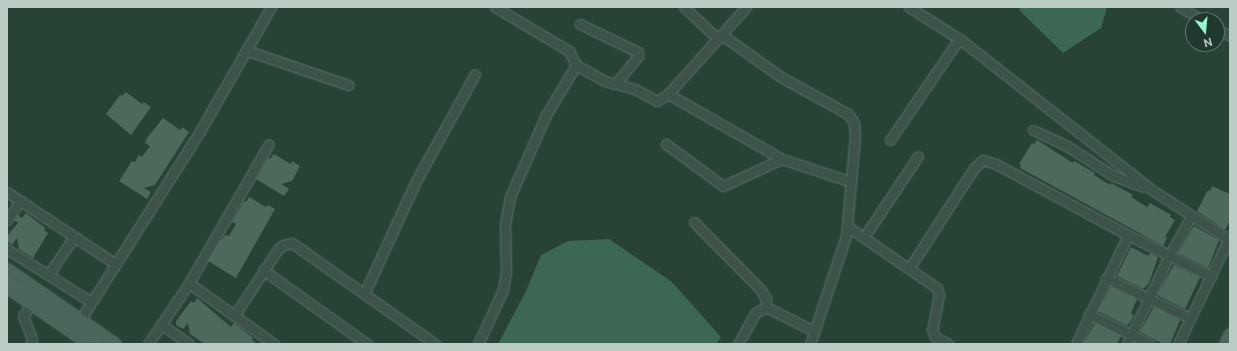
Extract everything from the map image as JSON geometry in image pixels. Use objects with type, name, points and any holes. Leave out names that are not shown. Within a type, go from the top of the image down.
[{"type":"street","points":[[76,326],[114,263],[200,131],[248,51],[272,7]]},
{"type":"street","points":[[495,7],[569,50],[576,65],[602,80],[635,89],[654,101],[661,101],[668,94],[746,7]]},
{"type":"street","points":[[684,7],[720,37],[781,76],[852,118],[855,136],[849,181],[847,226],[810,344]]},
{"type":"street","points":[[909,7],[959,39],[1152,190],[1191,216],[1230,238],[1178,344]]},
{"type":"street","points":[[580,24],[638,52],[636,59],[615,84]]},
{"type":"street","points":[[890,140],[959,39]]},
{"type":"street","points":[[248,51],[348,85]]},
{"type":"street","points":[[478,344],[503,290],[506,270],[505,225],[510,197],[546,115],[576,65]]},
{"type":"street","points":[[365,292],[416,181],[475,74]]},
{"type":"street","points":[[668,94],[782,159],[849,181]]},
{"type":"street","points":[[1033,130],[1067,146],[1112,175],[1152,190]]},
{"type":"street","points":[[148,344],[189,283],[268,144]]},
{"type":"street","points":[[666,144],[723,186],[782,159]]},
{"type":"street","points":[[864,237],[918,156]]},
{"type":"street","points":[[910,267],[974,168],[983,160],[996,164],[1128,235],[1211,276]]},
{"type":"street","points":[[7,192],[114,263]]},
{"type":"street","points":[[7,220],[20,201]]},
{"type":"street","points":[[1127,344],[1169,256],[1191,216]]},
{"type":"street","points":[[694,222],[761,290],[766,299],[766,307]]},
{"type":"street","points":[[847,226],[910,267],[937,288],[939,295],[932,330],[935,336],[948,344]]},
{"type":"street","points":[[1076,344],[1106,278],[1128,235]]},
{"type":"street","points":[[48,276],[74,237]]},
{"type":"street","points":[[234,316],[278,249],[283,245],[292,243],[365,292],[435,344]]},
{"type":"street","points":[[7,249],[91,302]]},
{"type":"street","points":[[7,270],[76,326],[91,344]]},
{"type":"street","points":[[263,270],[367,344]]},
{"type":"street","points":[[1106,278],[1190,318]]},
{"type":"street","points":[[189,283],[274,344]]},
{"type":"street","points":[[7,286],[32,303],[114,344]]},
{"type":"street","points":[[31,344],[32,339],[23,316],[32,303]]},
{"type":"street","points":[[766,307],[814,331]]},
{"type":"street","points":[[738,344],[755,313],[766,307]]},
{"type":"street","points":[[1089,314],[1150,344]]},
{"type":"street","points":[[162,325],[190,344]]},
{"type":"street","points":[[1226,344],[1230,335]]},
{"type":"shaded area","points":[[1019,7],[1107,7],[1101,28],[1063,53],[1020,11]]},
{"type":"shaded area","points":[[609,239],[672,282],[721,337],[716,344],[498,344],[526,291],[541,255],[568,241]]},
{"type":"building","points":[[126,92],[142,104],[144,102],[151,107],[131,135],[106,114],[120,95],[122,96]]},
{"type":"building","points":[[163,118],[180,130],[182,127],[189,132],[155,185],[144,188],[151,192],[147,199],[119,181],[132,161],[135,162],[139,155],[142,157],[150,146],[145,143],[147,138]]},
{"type":"building","points":[[1037,140],[1073,163],[1074,161],[1095,173],[1094,175],[1110,185],[1111,183],[1133,195],[1131,197],[1147,207],[1150,203],[1171,215],[1170,217],[1175,220],[1165,237],[1167,238],[1163,246],[1020,168],[1021,166],[1019,164],[1032,143],[1034,144]]},
{"type":"building","points":[[274,154],[291,164],[292,161],[300,166],[292,181],[281,184],[289,189],[284,196],[256,179],[268,158],[270,159]]},
{"type":"building","points":[[1212,186],[1230,194],[1230,220],[1225,230],[1197,211],[1208,190],[1210,191]]},
{"type":"building","points":[[249,197],[266,207],[268,205],[275,209],[236,278],[208,261],[220,241],[226,235],[229,236],[236,224],[232,222],[244,201],[246,202]]},
{"type":"building","points":[[26,213],[45,228],[44,230],[48,233],[33,258],[19,249],[17,238],[12,245],[7,241],[7,236],[18,223],[14,220],[18,215],[22,218]]},
{"type":"building","points":[[1194,226],[1219,240],[1208,268],[1178,253]]},
{"type":"building","points":[[1131,247],[1148,256],[1150,253],[1158,257],[1149,283],[1143,289],[1117,276]]},
{"type":"building","points":[[1174,265],[1200,277],[1185,309],[1159,296],[1158,293]]},
{"type":"building","points":[[1111,287],[1137,299],[1131,313],[1134,316],[1127,326],[1098,311]]},
{"type":"building","points":[[197,298],[231,327],[234,323],[253,338],[252,340],[257,344],[205,344],[190,334],[188,323],[183,329],[176,325],[176,321],[191,301],[194,303]]},
{"type":"building","points":[[1154,307],[1180,320],[1170,344],[1163,344],[1140,332]]},
{"type":"building","points":[[1095,323],[1121,336],[1117,344],[1083,344]]}]
